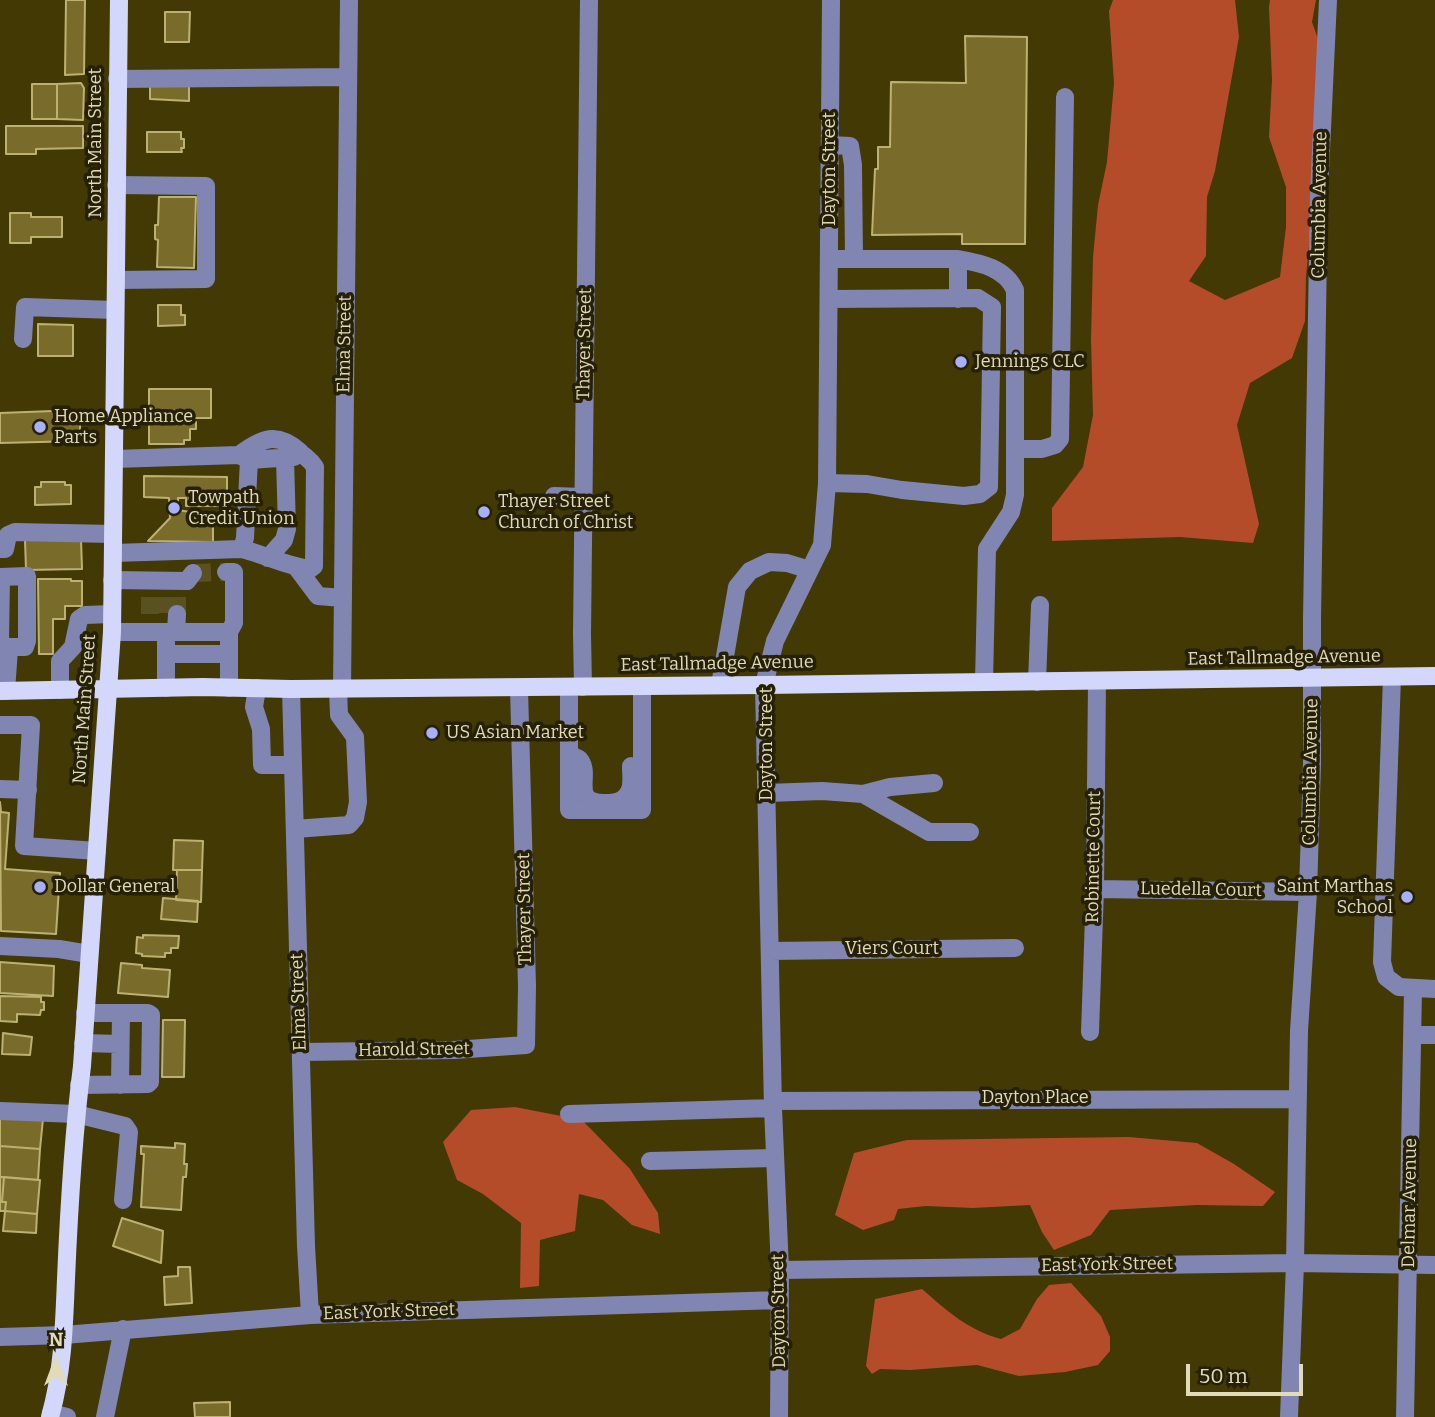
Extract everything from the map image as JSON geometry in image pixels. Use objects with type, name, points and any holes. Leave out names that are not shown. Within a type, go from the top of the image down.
[{"type":"main road","name":"North Main Street","points":[[56,1416],[64,1335],[76,1114],[112,623],[118,0]]},
{"type":"main road","name":"East Tallmadge Avenue","points":[[3,691],[519,688],[1435,676]]},
{"type":"street","name":"Elma Street","points":[[295,829],[349,825],[355,818],[358,802],[355,737],[339,715],[343,598],[349,0]]},
{"type":"street","name":"Thayer Street","points":[[589,0],[583,496],[576,687],[569,754],[569,810],[642,810],[642,686]]},
{"type":"street","name":"Dayton Street","points":[[779,1417],[780,1270],[773,1105],[764,685],[775,641],[822,545],[827,484],[831,0]]},
{"type":"street","name":"Columbia Avenue","points":[[1289,1417],[1295,1263],[1297,1098],[1308,892],[1319,193],[1328,0]]},
{"type":"street","points":[[117,79],[348,77]]},
{"type":"street","points":[[1015,448],[1042,449],[1055,445],[1060,439],[1065,97]]},
{"type":"street","points":[[830,145],[850,146],[853,165],[854,259]]},
{"type":"street","points":[[116,185],[206,186],[206,279],[116,280]]},
{"type":"street","points":[[829,259],[958,259],[976,262],[1010,278],[1015,290],[1014,504],[987,549],[984,682]]},
{"type":"street","points":[[958,259],[958,299]]},
{"type":"street","points":[[827,484],[867,484],[964,496],[980,494],[989,487],[992,307],[978,298],[829,299]]},
{"type":"street","points":[[23,340],[25,307],[115,310]]},
{"type":"street","points":[[242,549],[246,538],[244,457],[262,441],[274,438],[288,441],[304,456]]},
{"type":"street","points":[[113,552],[242,549],[277,563],[310,569],[314,566],[316,467],[309,457],[304,456],[114,459]]},
{"type":"street","points":[[268,558],[284,540],[287,528],[285,458]]},
{"type":"street","points":[[554,496],[583,496]]},
{"type":"street","points":[[0,550],[5,549],[8,535],[15,533],[113,534]]},
{"type":"street","points":[[720,685],[737,587],[750,571],[769,562],[810,570]]},
{"type":"street","points":[[297,568],[318,596],[343,598]]},
{"type":"street","points":[[226,572],[234,572],[234,623],[229,632],[229,688]]},
{"type":"street","points":[[112,580],[229,632]]},
{"type":"street","points":[[60,690],[60,661],[74,647],[79,620],[85,615],[112,623],[167,604]]},
{"type":"street","points":[[166,688],[167,604]]},
{"type":"street","points":[[1037,682],[1040,605]]},
{"type":"street","points":[[3,691],[9,649]]},
{"type":"street","points":[[166,654],[229,654]]},
{"type":"street","points":[[1392,677],[1382,962],[1386,977],[1399,986],[1435,989]]},
{"type":"street","name":"Robinette Court","points":[[1090,1032],[1095,889],[1097,681]]},
{"type":"street","points":[[257,688],[254,707],[261,729],[262,765],[293,765]]},
{"type":"street","name":"Thayer Street","points":[[519,688],[527,986],[526,1045]]},
{"type":"street","name":"Elma Street","points":[[291,689],[310,1315]]},
{"type":"street","points":[[0,725],[32,725],[24,846],[97,851]]},
{"type":"street","points":[[767,793],[822,791],[863,794],[890,787],[934,783]]},
{"type":"street","points":[[0,789],[28,790]]},
{"type":"street","points":[[863,794],[929,832],[970,832]]},
{"type":"street","name":"Luedella Court","points":[[1095,889],[1308,892]]},
{"type":"street","points":[[0,946],[60,949],[89,954]]},
{"type":"street","name":"Viers Court","points":[[770,951],[1014,948]]},
{"type":"street","name":"Delmar Avenue","points":[[1405,1417],[1413,989]]},
{"type":"street","points":[[79,1085],[150,1082],[151,1015],[85,1013]]},
{"type":"street","points":[[120,1085],[121,1013]]},
{"type":"street","points":[[1413,1035],[1435,1035]]},
{"type":"street","points":[[83,1043],[120,1044]]},
{"type":"street","name":"Harold Street","points":[[301,1052],[454,1050],[526,1045]]},
{"type":"street","name":"Dayton Place","points":[[569,1114],[773,1105],[1297,1098]]},
{"type":"street","points":[[0,1111],[76,1114],[125,1126],[129,1132],[122,1200]]},
{"type":"street","points":[[650,1161],[775,1158]]},
{"type":"street","name":"East York Street","points":[[780,1270],[1295,1263],[1435,1265]]},
{"type":"street","name":"East York Street","points":[[0,1337],[64,1335],[310,1315],[779,1300]]},
{"type":"street","points":[[105,1417],[122,1329]]},
{"type":"shaded area","points":[[1113,0],[1235,0],[1239,37],[1215,171],[1207,197],[1206,256],[1189,281],[1225,300],[1280,277],[1286,227],[1286,187],[1269,137],[1272,80],[1269,7],[1270,0],[1316,0],[1312,22],[1318,39],[1313,206],[1306,276],[1305,321],[1292,358],[1250,383],[1237,425],[1259,524],[1253,543],[1180,537],[1052,541],[1052,508],[1083,467],[1093,415],[1093,257],[1098,205],[1107,162],[1114,83],[1109,11]]},
{"type":"shaded area","points":[[515,1107],[582,1120],[630,1169],[658,1213],[660,1234],[632,1225],[603,1200],[579,1194],[575,1231],[540,1240],[539,1286],[520,1288],[521,1223],[483,1194],[457,1180],[443,1142],[471,1110]]},
{"type":"shaded area","points":[[1129,1137],[1197,1143],[1275,1192],[1263,1206],[1197,1205],[1110,1210],[1091,1235],[1054,1250],[1042,1232],[1030,1205],[973,1208],[926,1206],[898,1209],[894,1220],[863,1230],[835,1215],[854,1153],[907,1140]]},
{"type":"shaded area","points":[[1071,1283],[1101,1316],[1110,1337],[1110,1351],[1098,1365],[1065,1372],[1019,1376],[977,1365],[910,1370],[880,1369],[872,1374],[866,1366],[875,1299],[922,1289],[968,1325],[1001,1339],[1020,1329],[1037,1299],[1049,1285]]},
{"type":"building","points":[[66,0],[85,0],[84,74],[65,75]]},
{"type":"building","points":[[165,12],[190,12],[189,42],[165,42]]},
{"type":"building","points":[[965,36],[1027,37],[1025,244],[962,244],[962,234],[872,235],[878,147],[890,147],[891,82],[966,83]]},
{"type":"building","points":[[81,83],[84,88],[83,120],[57,119],[57,84]]},
{"type":"building","points":[[189,83],[189,101],[150,99],[150,85]]},
{"type":"building","points":[[32,84],[57,84],[57,119],[32,119]]},
{"type":"building","points":[[6,126],[83,126],[83,148],[36,149],[36,154],[6,154]]},
{"type":"building","points":[[147,132],[181,132],[181,139],[184,139],[182,152],[147,152]]},
{"type":"building","points":[[159,197],[196,197],[194,268],[157,267],[158,240],[155,239],[155,225],[158,225]]},
{"type":"building","points":[[10,213],[31,213],[31,217],[62,217],[62,237],[31,237],[31,243],[10,243]]},
{"type":"building","points":[[158,305],[181,305],[185,325],[158,326]]},
{"type":"building","points":[[38,324],[73,325],[73,356],[38,356]]},
{"type":"building","points":[[149,389],[211,389],[211,418],[189,418],[189,422],[196,422],[196,429],[190,429],[190,440],[184,440],[184,444],[149,444]]},
{"type":"building","name":"Home Appliance Parts","points":[[80,410],[80,441],[0,443],[0,413]]},
{"type":"building","name":"Towpath Credit Union","points":[[144,476],[227,477],[227,499],[220,499],[220,506],[186,506],[186,498],[178,498],[178,510],[190,512],[196,519],[200,515],[213,527],[213,542],[148,541],[170,518],[169,498],[144,497]]},
{"type":"building","points":[[41,482],[65,482],[65,485],[71,485],[71,504],[35,505],[35,487],[41,487]]},
{"type":"building","points":[[81,539],[82,569],[26,570],[25,540]]},
{"type":"building","points":[[38,579],[82,581],[82,606],[65,606],[65,619],[53,619],[53,654],[39,654]]},
{"type":"building","points":[[0,802],[1,812],[9,813],[5,869],[60,873],[56,934],[1,931]]},
{"type":"building","points":[[174,840],[203,841],[202,870],[173,870]]},
{"type":"building","points":[[177,870],[202,870],[201,902],[176,900]]},
{"type":"building","points":[[163,898],[198,901],[197,922],[161,919]]},
{"type":"building","points":[[143,935],[179,936],[178,948],[171,948],[171,953],[165,953],[165,957],[142,956],[136,953],[137,937],[143,938]]},
{"type":"building","points":[[0,962],[54,966],[53,996],[0,993]]},
{"type":"building","points":[[121,963],[170,970],[168,997],[118,993]]},
{"type":"building","points":[[0,996],[41,997],[44,1010],[41,1010],[40,1015],[17,1014],[17,1022],[0,1021]]},
{"type":"building","points":[[163,1020],[185,1020],[184,1077],[162,1077]]},
{"type":"building","points":[[3,1033],[32,1037],[30,1055],[2,1054]]},
{"type":"building","points":[[0,1116],[43,1119],[40,1149],[0,1146]]},
{"type":"building","points":[[175,1143],[185,1144],[184,1164],[187,1164],[186,1177],[183,1177],[181,1210],[141,1207],[144,1154],[141,1154],[141,1146],[175,1148]]},
{"type":"building","points":[[0,1146],[40,1149],[38,1180],[0,1177]]},
{"type":"building","points":[[0,1177],[4,1177],[2,1202],[6,1202],[5,1211],[0,1211]]},
{"type":"building","points":[[4,1177],[40,1180],[37,1214],[5,1211],[6,1202],[2,1202]]},
{"type":"building","points":[[5,1211],[37,1214],[36,1233],[3,1231]]},
{"type":"building","points":[[122,1218],[163,1231],[161,1263],[113,1246]]},
{"type":"building","points":[[178,1267],[190,1267],[192,1303],[165,1305],[164,1277],[178,1276]]},
{"type":"building","points":[[230,1402],[230,1417],[195,1417],[194,1403]]},
{"type":"tunnel","points":[[193,573],[226,572]]},
{"type":"tunnel","points":[[150,597],[150,614]]},
{"type":"tunnel","points":[[163,597],[163,613]]},
{"type":"tunnel","points":[[177,597],[177,614]]},
{"type":"place","name":"Jennings CLC","points":[[961,362]]},
{"type":"place","name":"Home Appliance Parts","points":[[40,427]]},
{"type":"place","name":"Towpath Credit Union","points":[[174,508]]},
{"type":"place","name":"Thayer Street Church of Christ","points":[[484,512]]},
{"type":"place","name":"US Asian Market","points":[[432,733]]},
{"type":"place","name":"Dollar General","points":[[40,887]]},
{"type":"place","name":"Saint Marthas School","points":[[1407,897]]}]
